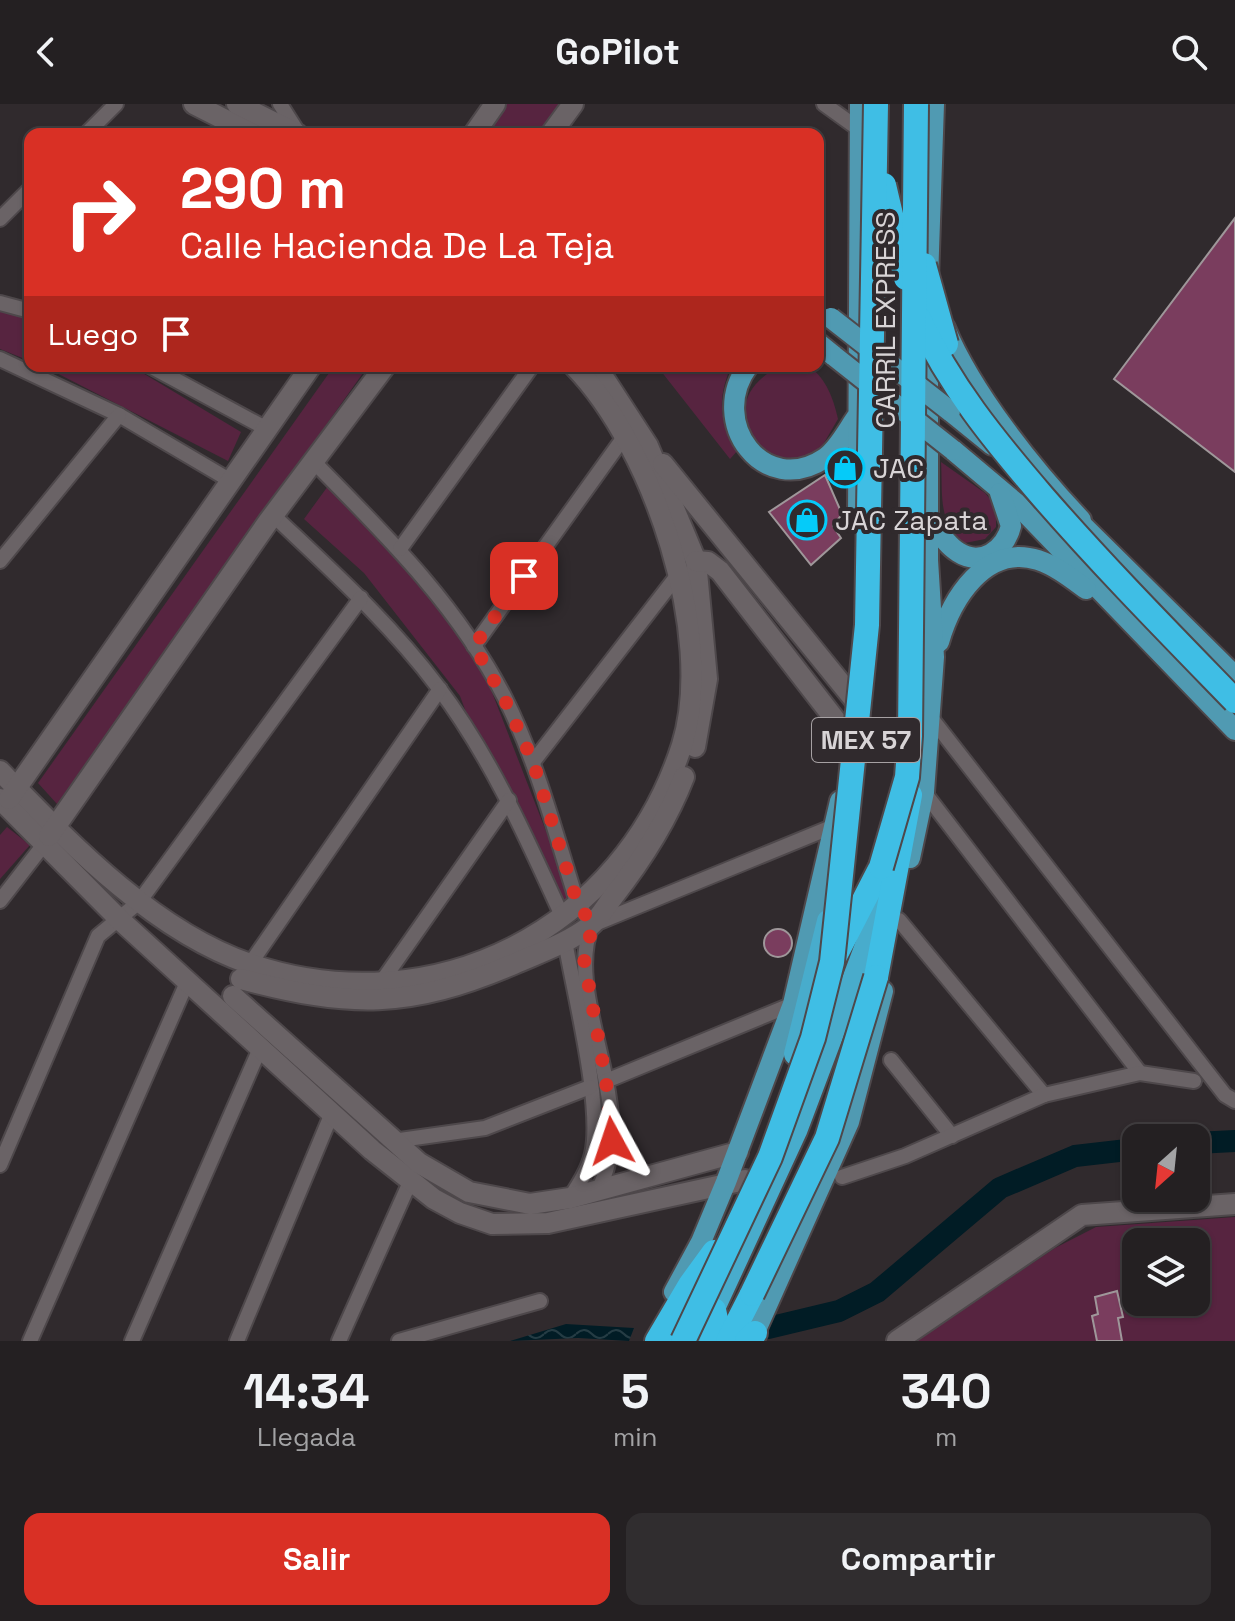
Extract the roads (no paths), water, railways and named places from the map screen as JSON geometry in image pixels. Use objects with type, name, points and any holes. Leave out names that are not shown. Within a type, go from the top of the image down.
[{"type":"highway","points":[[683,1341],[770,1157],[813,1038],[832,962],[867,625],[868,135],[876,104]]},
{"type":"highway","name":"MEX 57","points":[[667,1341],[714,1252],[759,1155],[801,1037],[866,740],[880,447],[884,104]]},
{"type":"highway","name":"MEX 57","points":[[699,1341],[796,1131],[876,919],[886,875],[906,731],[913,104]]},
{"type":"highway","name":"CARRIL EXPRESS","points":[[913,104],[915,782]]},
{"type":"highway","points":[[728,1341],[827,1138],[876,977],[915,782],[920,697],[928,104]]},
{"type":"highway","points":[[868,135],[915,309],[936,357],[957,390],[996,443],[1083,543],[1235,701]]},
{"type":"highway","points":[[926,268],[941,337],[1024,467],[1235,692]]},
{"type":"highway","points":[[832,962],[881,867],[915,782]]},
{"type":"highway","points":[[657,1341],[690,1285],[714,1252]]},
{"type":"highway","points":[[712,1341],[717,1324],[714,1310]]},
{"type":"main road","points":[[194,104],[234,128]]},
{"type":"main road","points":[[237,104],[286,128]]},
{"type":"main road","points":[[478,128],[495,104]]},
{"type":"main road","points":[[555,128],[573,104]]},
{"type":"main road","points":[[647,1341],[736,1181],[738,1152],[793,1004],[854,744],[857,703],[856,418],[868,135],[860,104]]},
{"type":"main road","points":[[751,1338],[825,1179],[849,1122],[864,1072],[899,920],[915,782],[932,719],[934,657],[928,518],[926,268],[934,104]]},
{"type":"main road","points":[[926,268],[946,330],[969,370],[1046,483],[1235,676]]},
{"type":"main road","points":[[824,314],[950,411],[1100,540]]},
{"type":"main road","points":[[825,350],[994,482],[1235,730]]},
{"type":"main road","points":[[5,800],[307,372]]},
{"type":"main road","points":[[50,835],[273,515],[381,372]]},
{"type":"main road","points":[[579,372],[635,445],[857,703]]},
{"type":"main road","points":[[237,988],[308,979],[380,984],[462,969],[539,944],[565,941],[593,925],[643,858],[674,803],[695,748],[707,679],[696,561],[599,372]]},
{"type":"main road","points":[[744,372],[736,385],[732,408],[747,449],[768,465],[792,469],[816,463],[829,456],[856,418]]},
{"type":"main road","points":[[50,835],[119,919],[188,980],[237,988],[378,1001],[460,987],[539,944],[630,850],[661,797],[683,743],[692,674],[678,573],[661,512],[635,445]]},
{"type":"main road","points":[[928,518],[959,554],[977,558],[996,552],[1007,540],[1011,526],[1008,510],[994,482]]},
{"type":"main road","points":[[934,657],[954,601],[976,575],[1000,562],[1035,559],[1053,566],[1124,615]]},
{"type":"main road","points":[[696,561],[708,562],[720,571],[854,744]]},
{"type":"main road","points":[[0,771],[5,800],[139,902],[201,940],[237,988],[393,1141],[443,1179],[469,1192],[530,1204],[570,1198],[738,1152]]},
{"type":"main road","points":[[237,988],[261,1046],[410,1182],[460,1213],[492,1224],[548,1223],[736,1181]]},
{"type":"main road","points":[[492,1224],[497,1199]]},
{"type":"main road","points":[[897,1341],[1082,1215],[1235,1204]]},
{"type":"street","points":[[92,128],[116,104]]},
{"type":"street","points":[[280,104],[294,128]]},
{"type":"street","points":[[824,104],[868,135]]},
{"type":"street","points":[[0,219],[24,195]]},
{"type":"street","points":[[0,303],[24,309]]},
{"type":"street","points":[[3,364],[119,415],[231,481]]},
{"type":"street","points":[[162,372],[267,429]]},
{"type":"street","points":[[400,549],[528,372]]},
{"type":"street","points":[[0,561],[119,415]]},
{"type":"street","points":[[474,646],[635,445]]},
{"type":"street","points":[[314,462],[435,589],[474,646],[504,698],[533,762],[571,912]]},
{"type":"street","points":[[273,515],[361,598],[440,689],[509,800],[571,912],[593,925]]},
{"type":"street","points":[[533,762],[678,573],[696,561]]},
{"type":"street","points":[[0,1165],[103,928],[139,902],[361,598]]},
{"type":"street","points":[[237,988],[440,689]]},
{"type":"street","points":[[932,719],[1225,1095],[1235,1101]]},
{"type":"street","points":[[915,782],[1140,1073]]},
{"type":"street","points":[[380,984],[509,800]]},
{"type":"street","points":[[593,925],[834,826]]},
{"type":"street","points":[[0,901],[50,835]]},
{"type":"street","points":[[0,916],[11,889]]},
{"type":"street","points":[[899,920],[1044,1095]]},
{"type":"street","points":[[593,925],[584,959],[606,1081],[610,1163],[598,1190]]},
{"type":"street","points":[[565,941],[590,1087],[595,1136],[592,1156],[570,1198]]},
{"type":"street","points":[[30,1341],[188,980]]},
{"type":"street","points":[[606,1081],[793,1004]]},
{"type":"street","points":[[132,1341],[261,1046]]},
{"type":"street","points":[[891,1060],[952,1136]]},
{"type":"street","points":[[825,1179],[952,1136],[1044,1095],[1140,1073],[1194,1081]]},
{"type":"street","points":[[393,1141],[463,1134],[590,1087]]},
{"type":"street","points":[[237,1341],[332,1113]]},
{"type":"street","points":[[339,1341],[410,1182]]},
{"type":"street","points":[[399,1341],[540,1301]]},
{"type":"water","points":[[566,1324],[634,1328],[629,1341],[578,1338],[510,1341]]},
{"type":"waterway","points":[[1210,1142],[1235,1141]]},
{"type":"waterway","points":[[768,1328],[839,1311],[877,1292],[1000,1188],[1075,1156],[1122,1151]]},
{"type":"place","name":"JAC","points":[[845,468]]},
{"type":"place","name":"JAC Zapata","points":[[807,520]]}]
